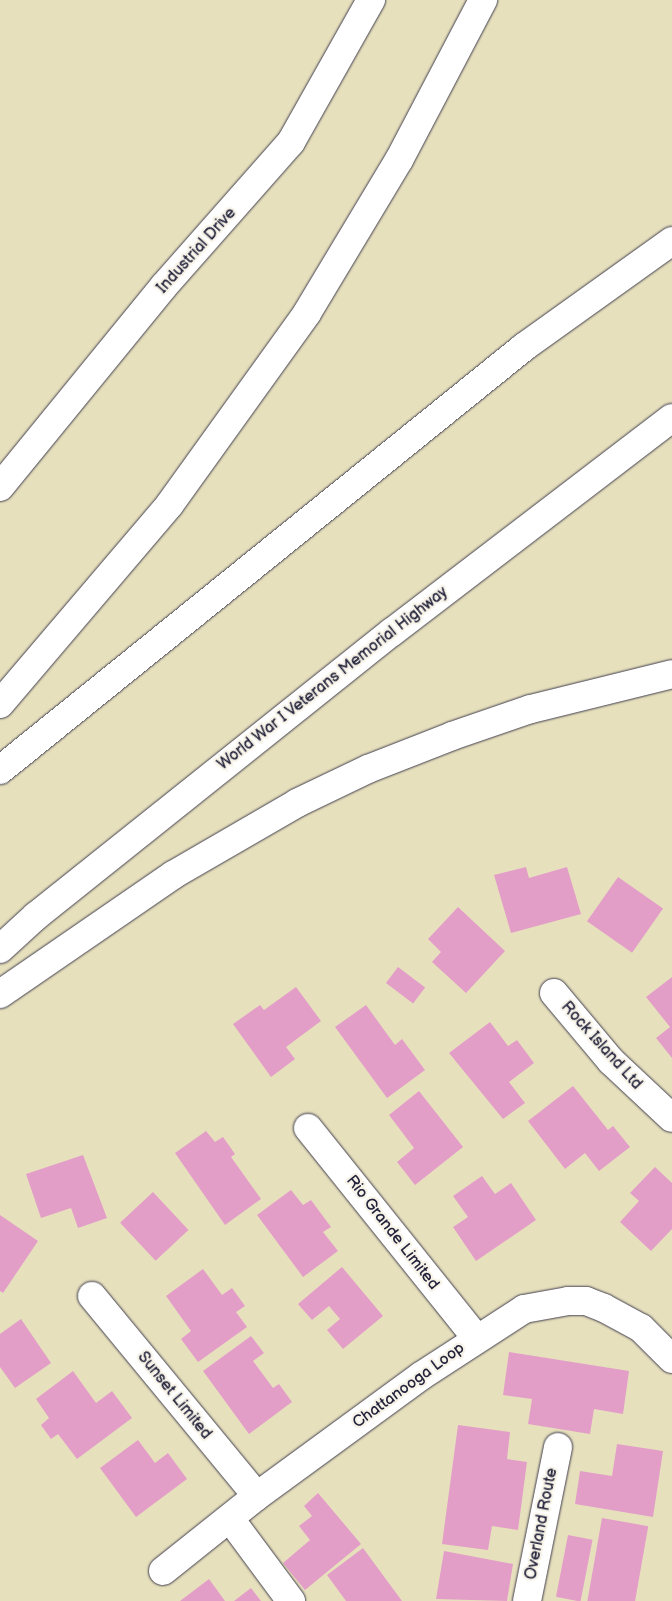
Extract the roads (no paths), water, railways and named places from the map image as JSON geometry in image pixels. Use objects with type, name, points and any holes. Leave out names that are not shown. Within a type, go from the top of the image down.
[{"type":"main road","name":"Industrial Drive","points":[[0,487],[152,301],[291,142],[371,0]]},
{"type":"main road","points":[[0,704],[170,504],[307,313],[399,160],[483,0]]},
{"type":"main road","points":[[0,770],[516,353],[672,240]]},
{"type":"main road","name":"World War I Veterans Memorial Highway","points":[[0,949],[36,916],[392,632],[672,418]]},
{"type":"main road","points":[[0,994],[173,875],[306,798],[368,769],[452,736],[531,709],[672,674]]},
{"type":"main road","name":"Rock Island Ltd","points":[[554,993],[611,1061],[672,1118]]},
{"type":"main road","name":"Rio Grande Limited","points":[[308,1128],[476,1338]]},
{"type":"main road","name":"Sunset Limited","points":[[92,1296],[257,1496]]},
{"type":"main road","name":"Chattanooga Loop","points":[[163,1571],[231,1520],[257,1496],[476,1338],[524,1309],[568,1301],[586,1302],[642,1328],[672,1358]]},
{"type":"main road","name":"Overland Route","points":[[527,1601],[558,1447]]},
{"type":"main road","points":[[231,1520],[291,1601]]}]
